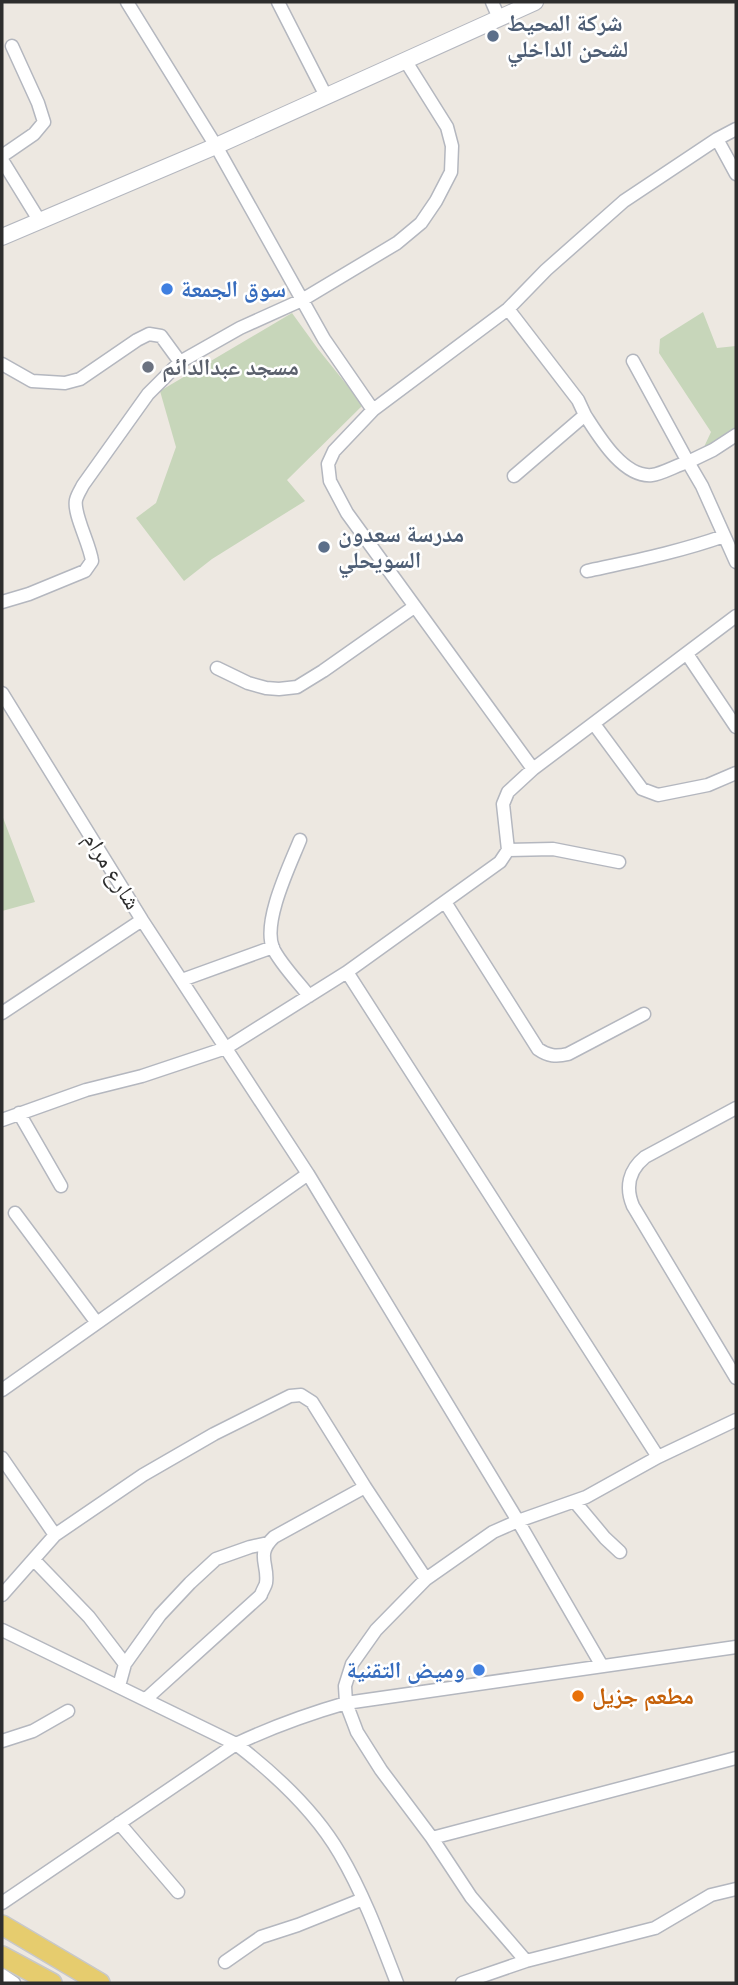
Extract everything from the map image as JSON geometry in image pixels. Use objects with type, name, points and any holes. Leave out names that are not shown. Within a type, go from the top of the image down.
[{"type":"main road","points":[[2,1925],[100,1983]]},
{"type":"main road","points":[[2,1956],[52,1983]]},
{"type":"street","points":[[127,2],[216,146],[324,339],[373,410]]},
{"type":"street","points":[[278,2],[326,96]]},
{"type":"street","points":[[492,2],[499,18]]},
{"type":"street","points":[[2,237],[216,146],[535,2]]},
{"type":"street","points":[[12,46],[29,80],[44,121],[34,134],[2,158],[39,220]]},
{"type":"street","points":[[2,602],[85,571],[92,561],[91,551],[76,510],[76,500],[83,485],[148,394],[180,362],[240,328],[302,300],[397,243],[421,223],[451,172],[452,146],[447,127],[405,60]]},
{"type":"street","points":[[533,769],[347,513],[330,481],[328,464],[334,450],[373,410],[509,309],[546,270],[624,201],[736,129]]},
{"type":"street","points":[[717,139],[736,174]]},
{"type":"street","points":[[509,309],[578,400],[600,439],[619,460],[635,472],[652,475],[688,463],[736,435]]},
{"type":"street","points":[[2,364],[32,381],[65,383],[80,379],[149,334],[160,336],[180,362]]},
{"type":"street","points":[[633,361],[702,486],[736,562]]},
{"type":"street","points":[[514,476],[585,415]]},
{"type":"street","points":[[587,571],[676,551],[724,536]]},
{"type":"street","points":[[217,668],[248,683],[266,688],[297,687],[414,607]]},
{"type":"street","points":[[2,1120],[86,1090],[142,1076],[226,1048],[347,972],[500,862],[508,849],[503,804],[508,792],[533,769],[736,616]]},
{"type":"street","points":[[687,654],[736,727]]},
{"type":"street","name":"شارع مرام","points":[[2,693],[142,920],[308,1174],[518,1521],[602,1667]]},
{"type":"street","points":[[594,724],[642,789],[649,793],[658,795],[708,785],[736,774]]},
{"type":"street","points":[[300,840],[276,901],[271,931],[272,947],[309,996]]},
{"type":"street","points":[[508,849],[553,849],[619,862]]},
{"type":"street","points":[[445,902],[538,1049],[543,1052],[555,1056],[568,1054],[645,1014]]},
{"type":"street","points":[[2,1013],[142,920]]},
{"type":"street","points":[[181,980],[272,947]]},
{"type":"street","points":[[347,972],[658,1457]]},
{"type":"street","points":[[736,1108],[645,1157],[634,1168],[628,1191],[633,1206],[736,1378]]},
{"type":"street","points":[[19,1113],[61,1186]]},
{"type":"street","points":[[2,1390],[308,1174]]},
{"type":"street","points":[[15,1213],[97,1323]]},
{"type":"street","points":[[2,1595],[55,1535],[143,1475],[214,1434],[290,1396],[301,1395],[312,1402],[426,1579]]},
{"type":"street","points":[[526,1961],[471,1897],[357,1732],[346,1703],[345,1686],[352,1664],[376,1630],[426,1579],[493,1532],[575,1502],[658,1457],[736,1420]]},
{"type":"street","points":[[2,1458],[55,1535]]},
{"type":"street","points":[[146,1699],[261,1595],[266,1584],[263,1554],[268,1543],[365,1487]]},
{"type":"street","points":[[575,1502],[620,1552]]},
{"type":"street","points":[[119,1686],[125,1664],[160,1615],[190,1583],[216,1559],[268,1543]]},
{"type":"street","points":[[34,1560],[89,1617],[125,1664]]},
{"type":"street","points":[[2,1630],[236,1744],[265,1768],[319,1822],[339,1852],[363,1899],[397,1983]]},
{"type":"street","points":[[2,1903],[236,1744],[289,1721],[346,1703],[736,1647]]},
{"type":"street","points":[[2,1741],[33,1731],[68,1711]]},
{"type":"street","points":[[432,1838],[736,1758]]},
{"type":"street","points":[[119,1823],[178,1892]]},
{"type":"street","points":[[462,1983],[526,1961],[654,1928],[711,1895],[736,1889]]},
{"type":"street","points":[[225,1962],[261,1937],[363,1899]]},
{"type":"street","points":[[2,1975],[14,1983]]},
{"type":"green space","points":[[703,312],[717,348],[736,346],[736,439],[715,455],[704,447],[711,432],[659,353],[660,339]]},
{"type":"green space","points":[[292,313],[363,405],[287,480],[305,501],[212,559],[184,581],[136,518],[156,503],[176,447],[160,391]]},
{"type":"green space","points":[[2,815],[35,902],[2,911]]},
{"type":"place","name":"شركة المحيط لشحن الداخلي","points":[[493,36]]},
{"type":"place","name":"سوق الجمعة","points":[[167,289]]},
{"type":"place","name":"مسجد عبدالدائم","points":[[148,367]]},
{"type":"place","name":"مدرسة سعدون السويحلي","points":[[324,547]]},
{"type":"place","name":"وميض التقنية","points":[[479,1670]]},
{"type":"place","name":"مطعم جزيل","points":[[578,1696]]}]
